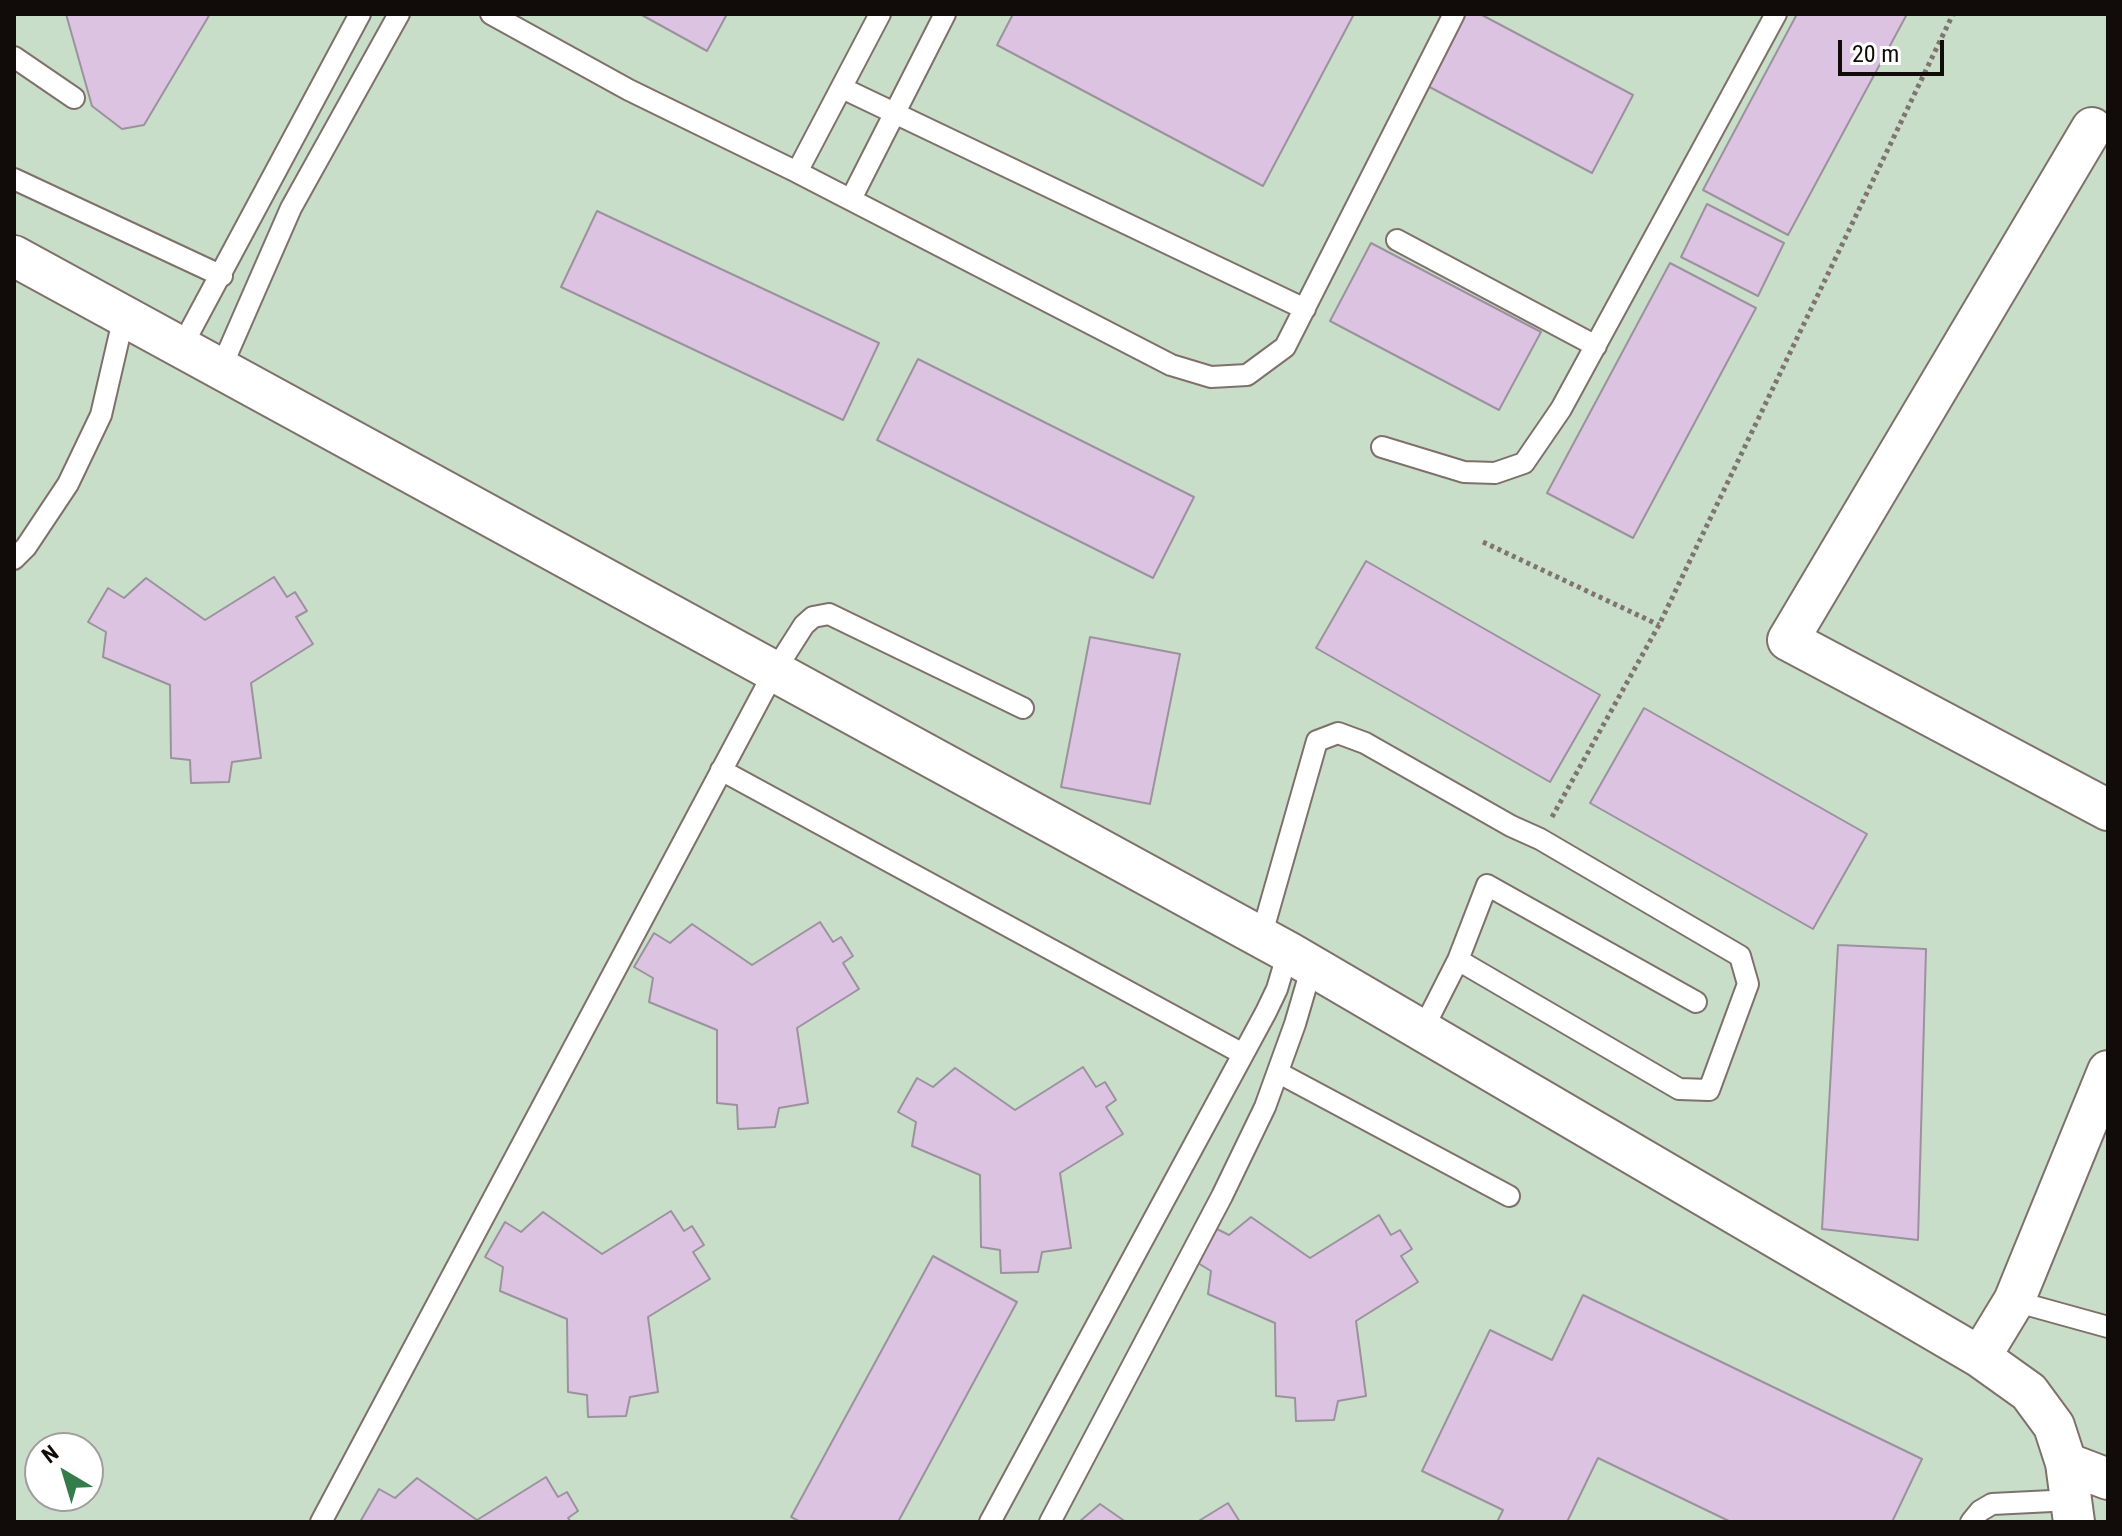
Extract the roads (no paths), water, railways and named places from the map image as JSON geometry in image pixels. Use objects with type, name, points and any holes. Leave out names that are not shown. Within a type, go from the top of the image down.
[{"type":"street","points":[[2092,128],[1788,640],[2108,810]]},
{"type":"street","points":[[14,256],[1423,1029],[1980,1357],[2029,1392],[2054,1426],[2071,1495],[2108,1479]]},
{"type":"street","points":[[1980,1357],[2014,1301],[2108,1071]]},
{"type":"lane","points":[[182,346],[360,14]]},
{"type":"lane","points":[[221,368],[291,208],[399,14]]},
{"type":"lane","points":[[491,14],[629,90],[851,199],[1171,365],[1211,377],[1247,375],[1285,347],[1454,14]]},
{"type":"lane","points":[[797,172],[880,14]]},
{"type":"lane","points":[[851,199],[945,14]]},
{"type":"lane","points":[[1382,447],[1464,472],[1495,473],[1524,463],[1561,409],[1776,14]]},
{"type":"lane","points":[[14,57],[74,98]]},
{"type":"lane","points":[[842,88],[1305,309]]},
{"type":"lane","points":[[14,179],[222,276]]},
{"type":"lane","points":[[1397,240],[1596,346]]},
{"type":"lane","points":[[14,559],[26,547],[68,484],[101,415],[124,316]]},
{"type":"lane","points":[[321,1522],[721,770],[774,672],[804,625],[813,617],[829,614],[1023,708]]},
{"type":"lane","points":[[1050,1522],[1222,1196],[1279,1073],[1287,952],[1317,741],[1338,733],[1365,743],[1511,826],[1540,839],[1740,956],[1748,984],[1709,1090],[1679,1089],[1458,960]]},
{"type":"lane","points":[[721,770],[1243,1054]]},
{"type":"lane","points":[[1423,1029],[1458,960],[1487,885],[1696,1002]]},
{"type":"lane","points":[[990,1522],[1277,989],[1287,952]]},
{"type":"lane","points":[[1279,1073],[1509,1196]]},
{"type":"lane","points":[[2014,1301],[2108,1327]]},
{"type":"lane","points":[[1971,1522],[1980,1511],[1992,1504],[2071,1495]]}]
